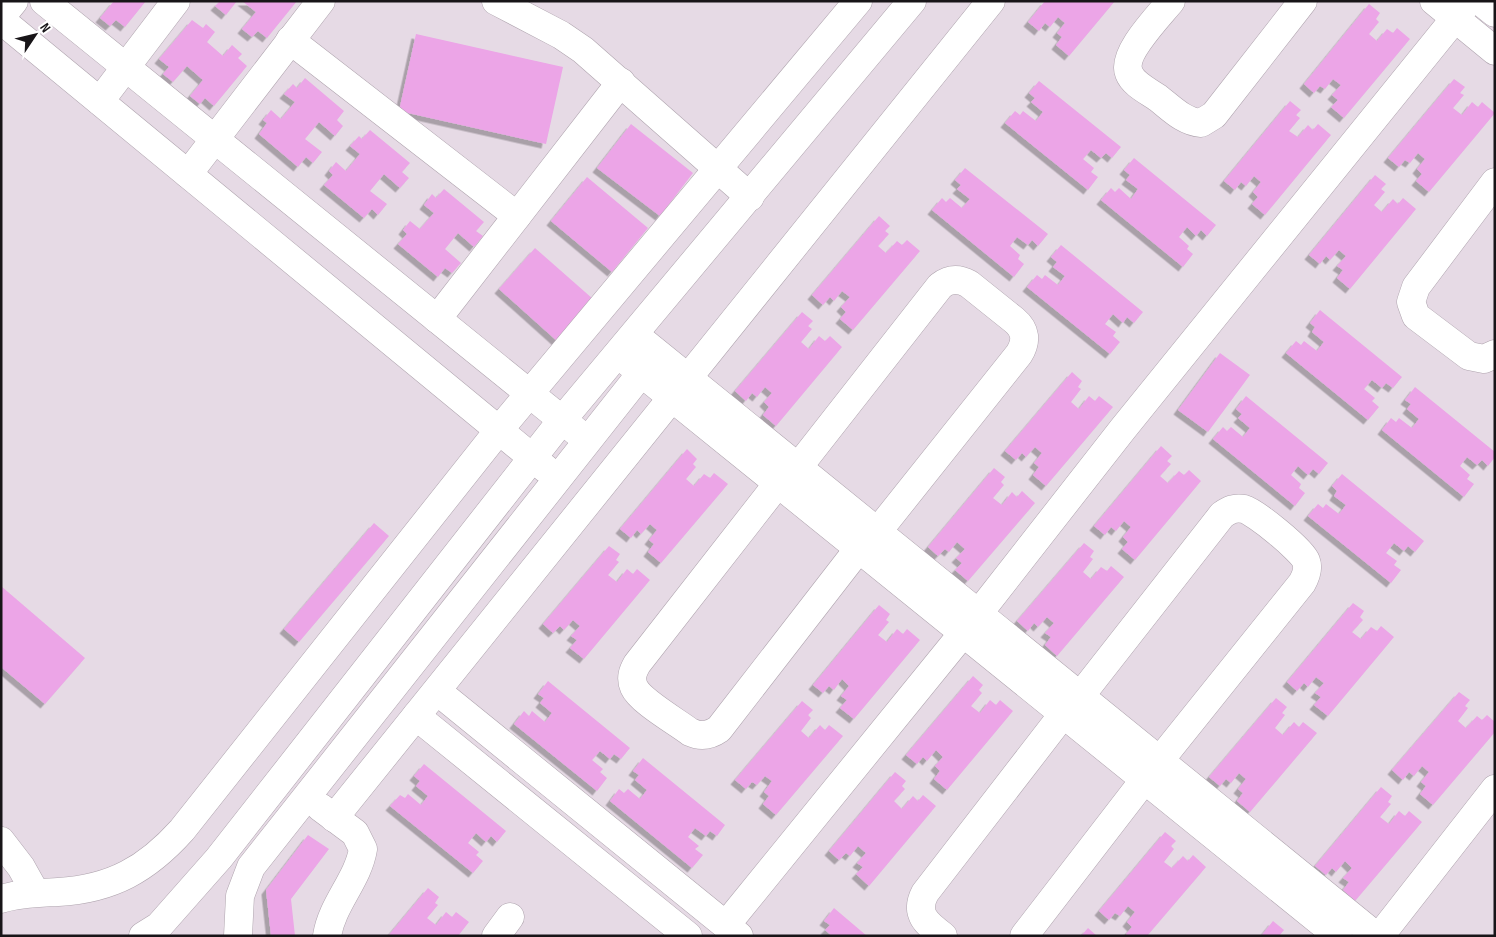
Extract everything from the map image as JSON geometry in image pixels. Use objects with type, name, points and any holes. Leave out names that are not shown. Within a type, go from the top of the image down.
[{"type":"street","points":[[14,1],[1,18],[558,479]]},
{"type":"street","points":[[44,1],[588,441]]},
{"type":"street","points":[[100,101],[176,1]]},
{"type":"street","points":[[188,174],[322,1]]},
{"type":"street","points":[[496,1],[572,42],[621,82],[750,197]]},
{"type":"street","points":[[1,899],[35,892],[87,889],[115,882],[140,869],[163,852],[499,430],[858,1]]},
{"type":"street","points":[[143,936],[159,926],[219,858],[562,420],[775,168],[912,1]]},
{"type":"street","points":[[334,818],[991,1]]},
{"type":"street","points":[[1171,1],[1132,50],[1127,65],[1129,73],[1139,84],[1186,119],[1201,122],[1214,115],[1303,1]]},
{"type":"street","points":[[1434,1],[1462,10],[1495,51]]},
{"type":"street","points":[[1480,1],[1495,13]]},
{"type":"street","points":[[437,691],[733,931],[971,622],[1122,430],[1462,10]]},
{"type":"street","points":[[290,40],[517,216]]},
{"type":"street","points":[[437,319],[621,82]]},
{"type":"street","points":[[742,141],[775,168]]},
{"type":"street","points":[[1495,182],[1416,287],[1411,302],[1416,316],[1470,356],[1484,359],[1495,354]]},
{"type":"street","points":[[962,280],[969,284],[1020,325],[1025,340],[1020,354],[869,539],[719,729],[713,733],[698,735],[690,732],[643,698],[633,686],[632,678],[637,664],[789,474],[940,286],[946,282],[962,280]]},
{"type":"street","points":[[626,344],[682,387],[1152,769],[1338,936]]},
{"type":"street","points":[[238,936],[240,896],[246,876],[306,797],[649,362]]},
{"type":"street","points":[[943,936],[925,922],[921,915],[920,908],[925,893],[1222,515],[1228,510],[1236,508],[1251,513],[1297,549],[1306,561],[1306,576],[1152,769],[1024,936]]},
{"type":"street","points":[[416,716],[688,936]]},
{"type":"street","points":[[1152,769],[1376,936]]},
{"type":"street","points":[[1380,936],[1495,789]]},
{"type":"street","points":[[306,797],[355,833],[363,849],[360,861],[331,919],[327,936]]},
{"type":"street","points":[[1,841],[21,867],[35,892]]},
{"type":"street","points":[[179,904],[179,936]]},
{"type":"building","points":[[114,1],[146,1],[125,27],[116,20],[110,26],[100,18]]},
{"type":"building","points":[[220,1],[237,1],[226,15],[215,6]]},
{"type":"building","points":[[242,1],[297,1],[267,38],[258,31],[252,37],[242,29],[256,12]]},
{"type":"building","points":[[1045,1],[1115,1],[1069,56],[1056,45],[1062,37],[1057,33],[1065,23],[1058,17],[1050,27],[1045,23],[1039,31],[1028,22]]},
{"type":"building","points":[[1369,4],[1380,13],[1376,19],[1379,22],[1369,34],[1377,41],[1387,29],[1393,33],[1397,28],[1410,39],[1344,118],[1331,107],[1338,100],[1332,95],[1341,85],[1333,79],[1325,89],[1320,86],[1314,93],[1304,84]]},
{"type":"building","points":[[192,20],[203,28],[206,24],[215,32],[207,42],[223,56],[232,45],[242,54],[238,58],[247,66],[214,106],[205,98],[200,104],[190,96],[203,80],[187,66],[173,82],[163,74],[169,67],[159,59]]},
{"type":"building","points":[[416,34],[563,67],[546,144],[399,111]]},
{"type":"building","points":[[305,78],[344,111],[337,120],[343,126],[335,136],[319,122],[305,139],[322,152],[313,163],[306,157],[298,167],[259,134],[267,123],[263,120],[271,110],[281,119],[295,102],[284,94],[293,84],[297,88]]},
{"type":"building","points":[[1454,79],[1465,87],[1460,93],[1464,95],[1453,108],[1462,115],[1472,102],[1478,107],[1482,102],[1495,113],[1429,192],[1416,181],[1422,174],[1417,169],[1425,159],[1418,153],[1410,163],[1405,160],[1399,167],[1388,158]]},
{"type":"building","points":[[1039,81],[1121,147],[1112,158],[1106,153],[1101,158],[1091,150],[1083,159],[1094,168],[1091,172],[1098,177],[1088,190],[1005,123],[1015,111],[1020,115],[1023,111],[1036,121],[1043,112],[1031,102],[1035,98],[1029,93]]},
{"type":"building","points":[[1290,101],[1301,110],[1296,115],[1300,118],[1289,131],[1298,137],[1308,125],[1313,130],[1318,124],[1331,135],[1265,215],[1252,204],[1258,197],[1253,192],[1261,182],[1254,176],[1246,186],[1241,182],[1235,190],[1224,181]]},
{"type":"building","points":[[631,124],[693,173],[660,216],[597,168]]},
{"type":"building","points":[[370,130],[410,163],[402,172],[409,178],[400,188],[384,174],[370,191],[387,204],[378,215],[372,209],[364,218],[324,185],[333,175],[329,171],[336,162],[346,171],[360,154],[350,146],[359,136],[362,139]]},
{"type":"building","points":[[1134,158],[1216,225],[1207,236],[1201,230],[1196,236],[1187,227],[1179,237],[1189,246],[1187,249],[1193,254],[1183,267],[1101,200],[1111,188],[1115,192],[1119,188],[1131,199],[1138,189],[1126,180],[1130,175],[1124,170]]},
{"type":"building","points":[[965,168],[1048,234],[1038,246],[1032,240],[1028,245],[1017,237],[1010,246],[1020,255],[1018,259],[1024,264],[1014,277],[932,210],[942,198],[946,202],[950,198],[962,208],[970,199],[957,189],[961,185],[955,180]]},
{"type":"building","points":[[1375,175],[1386,184],[1381,189],[1385,192],[1374,205],[1382,212],[1393,199],[1398,204],[1403,198],[1416,209],[1350,289],[1337,278],[1343,270],[1337,266],[1346,256],[1339,250],[1330,260],[1326,256],[1320,264],[1309,255]]},
{"type":"building","points":[[587,177],[648,228],[612,272],[551,221]]},
{"type":"building","points":[[444,189],[484,222],[476,231],[483,236],[474,247],[458,233],[445,249],[461,263],[452,273],[445,268],[438,277],[398,244],[407,234],[403,230],[410,221],[420,229],[434,213],[424,205],[432,194],[436,198]]},
{"type":"building","points":[[879,216],[890,226],[885,231],[889,234],[878,246],[886,253],[897,241],[902,245],[907,240],[920,251],[853,330],[840,319],[846,312],[841,307],[850,297],[842,291],[834,301],[830,297],[823,305],[812,295]]},
{"type":"building","points":[[1061,245],[1143,312],[1134,323],[1127,317],[1123,323],[1113,314],[1105,324],[1116,332],[1113,336],[1120,342],[1110,354],[1027,287],[1037,275],[1042,279],[1045,275],[1058,285],[1065,276],[1053,267],[1057,262],[1051,257]]},
{"type":"building","points":[[535,248],[593,299],[557,341],[499,289]]},
{"type":"building","points":[[1320,310],[1402,377],[1393,388],[1386,383],[1382,388],[1372,380],[1364,389],[1375,398],[1372,401],[1379,407],[1368,420],[1286,353],[1296,341],[1301,345],[1304,341],[1317,351],[1324,342],[1312,332],[1315,327],[1310,323]]},
{"type":"building","points":[[802,312],[813,321],[808,326],[812,329],[801,342],[809,349],[819,336],[825,341],[830,336],[842,347],[776,426],[763,415],[769,407],[764,402],[772,393],[765,387],[757,397],[752,393],[746,401],[735,391]]},
{"type":"building","points":[[1220,353],[1250,375],[1208,432],[1178,410]]},
{"type":"building","points":[[1072,372],[1082,381],[1078,387],[1081,389],[1071,402],[1079,409],[1089,396],[1095,401],[1099,396],[1113,407],[1046,486],[1033,475],[1039,467],[1034,463],[1042,453],[1035,447],[1026,457],[1022,453],[1016,460],[1005,451]]},
{"type":"building","points":[[1415,387],[1495,452],[1495,457],[1488,466],[1482,460],[1477,465],[1467,457],[1460,466],[1470,475],[1467,479],[1474,484],[1464,497],[1382,430],[1391,418],[1396,422],[1399,418],[1412,428],[1419,419],[1407,409],[1411,404],[1405,400]]},
{"type":"building","points":[[1246,396],[1328,463],[1319,474],[1313,469],[1308,475],[1298,466],[1291,475],[1301,484],[1299,488],[1305,493],[1295,506],[1213,439],[1223,427],[1227,431],[1231,427],[1243,437],[1250,428],[1238,418],[1242,414],[1236,409]]},
{"type":"building","points":[[1161,446],[1172,456],[1167,461],[1171,464],[1160,476],[1168,483],[1179,471],[1184,475],[1189,470],[1201,481],[1135,560],[1122,549],[1128,542],[1123,537],[1131,527],[1124,521],[1116,531],[1111,527],[1105,535],[1094,526]]},
{"type":"building","points":[[687,449],[697,459],[693,464],[696,467],[686,479],[694,486],[704,474],[710,478],[714,473],[728,484],[661,563],[648,552],[654,544],[649,540],[657,530],[650,524],[641,534],[637,530],[631,538],[620,529]]},
{"type":"building","points":[[994,468],[1005,477],[1001,482],[1004,485],[993,498],[1002,505],[1012,492],[1017,497],[1022,491],[1035,503],[968,581],[955,570],[962,563],[956,558],[965,549],[957,542],[949,552],[945,549],[938,556],[928,547]]},
{"type":"building","points":[[1342,474],[1424,541],[1415,552],[1408,546],[1404,551],[1394,543],[1386,553],[1397,561],[1394,565],[1401,570],[1391,583],[1308,516],[1318,504],[1323,508],[1326,504],[1339,514],[1346,505],[1334,496],[1337,491],[1332,486]]},
{"type":"building","points":[[374,523],[389,536],[299,642],[284,629]]},
{"type":"building","points":[[1084,543],[1094,551],[1090,557],[1093,559],[1083,572],[1091,579],[1101,567],[1107,571],[1111,566],[1124,577],[1057,656],[1045,645],[1051,637],[1045,633],[1054,623],[1047,617],[1038,627],[1034,623],[1028,631],[1017,621]]},
{"type":"building","points":[[609,546],[620,554],[616,560],[619,562],[608,575],[617,582],[627,569],[633,574],[637,569],[650,580],[584,659],[570,648],[577,640],[571,636],[580,626],[573,620],[564,630],[560,626],[553,633],[543,624]]},
{"type":"building","points":[[1,586],[85,658],[45,704],[1,667]]},
{"type":"building","points":[[1353,603],[1364,611],[1360,617],[1363,620],[1352,632],[1361,639],[1371,627],[1377,631],[1381,626],[1394,637],[1328,716],[1314,705],[1321,697],[1315,693],[1324,683],[1316,677],[1308,687],[1304,683],[1297,691],[1287,682]]},
{"type":"building","points":[[879,605],[890,614],[886,620],[889,622],[878,635],[887,642],[897,629],[903,634],[907,629],[920,640],[854,719],[840,708],[847,700],[841,696],[849,686],[842,679],[834,690],[829,686],[823,693],[813,685]]},
{"type":"building","points":[[973,676],[983,685],[979,690],[982,693],[971,706],[980,713],[990,700],[996,705],[1000,700],[1013,711],[947,790],[934,779],[940,771],[935,766],[943,757],[936,750],[927,761],[923,757],[917,764],[906,755]]},
{"type":"building","points":[[548,681],[630,748],[621,759],[614,754],[610,759],[600,751],[592,760],[603,769],[600,772],[607,778],[597,791],[514,724],[524,711],[529,716],[532,711],[545,722],[552,713],[540,703],[544,698],[538,694]]},
{"type":"building","points":[[1459,692],[1470,700],[1465,706],[1468,708],[1458,721],[1466,728],[1477,716],[1482,720],[1487,715],[1495,722],[1495,732],[1433,805],[1420,794],[1426,786],[1421,782],[1429,772],[1422,766],[1414,776],[1409,772],[1403,780],[1392,770]]},
{"type":"building","points":[[1276,698],[1287,707],[1282,713],[1285,715],[1275,728],[1283,735],[1294,722],[1299,727],[1303,722],[1317,733],[1250,812],[1237,801],[1243,793],[1238,789],[1246,779],[1239,773],[1231,783],[1226,779],[1220,786],[1209,777]]},
{"type":"building","points":[[802,701],[813,710],[808,715],[811,718],[801,731],[809,738],[820,725],[825,730],[829,725],[843,736],[776,815],[763,804],[769,796],[764,792],[772,781],[765,776],[757,785],[752,782],[746,789],[735,780]]},
{"type":"building","points":[[643,758],[725,825],[717,836],[710,831],[706,836],[695,828],[688,837],[699,846],[695,849],[703,855],[692,868],[610,801],[619,789],[624,793],[628,789],[640,799],[647,790],[635,780],[639,775],[633,771]]},
{"type":"building","points":[[424,764],[506,831],[497,842],[491,836],[486,842],[476,833],[468,843],[479,852],[476,855],[483,861],[473,873],[390,806],[400,795],[405,798],[408,794],[421,805],[428,796],[416,786],[420,781],[414,776]]},
{"type":"building","points":[[895,772],[906,781],[902,786],[905,789],[894,801],[902,809],[913,796],[918,801],[923,795],[936,806],[869,886],[856,874],[863,867],[857,863],[866,853],[858,846],[850,856],[846,853],[839,860],[829,851]]},
{"type":"building","points":[[1381,787],[1392,796],[1388,802],[1391,804],[1380,817],[1389,824],[1399,811],[1405,816],[1409,811],[1422,822],[1355,901],[1343,890],[1349,882],[1343,878],[1352,868],[1345,861],[1336,872],[1332,868],[1326,875],[1315,866]]},
{"type":"building","points":[[1165,832],[1176,841],[1171,846],[1174,849],[1164,862],[1172,868],[1183,856],[1188,861],[1193,855],[1206,867],[1147,936],[1128,936],[1126,934],[1132,927],[1127,922],[1135,912],[1128,906],[1120,916],[1115,913],[1109,920],[1099,911]]},
{"type":"building","points":[[308,835],[329,849],[291,899],[295,936],[271,936],[266,890]]},
{"type":"building","points":[[428,888],[439,897],[435,903],[438,905],[427,918],[436,925],[446,912],[452,917],[456,912],[469,922],[458,936],[388,936]]},
{"type":"building","points":[[834,908],[867,936],[832,936],[825,930],[830,925],[824,921]]},
{"type":"building","points":[[1273,921],[1284,930],[1279,936],[1261,936]]},
{"type":"building","points":[[1088,928],[1097,936],[1081,936]]}]
